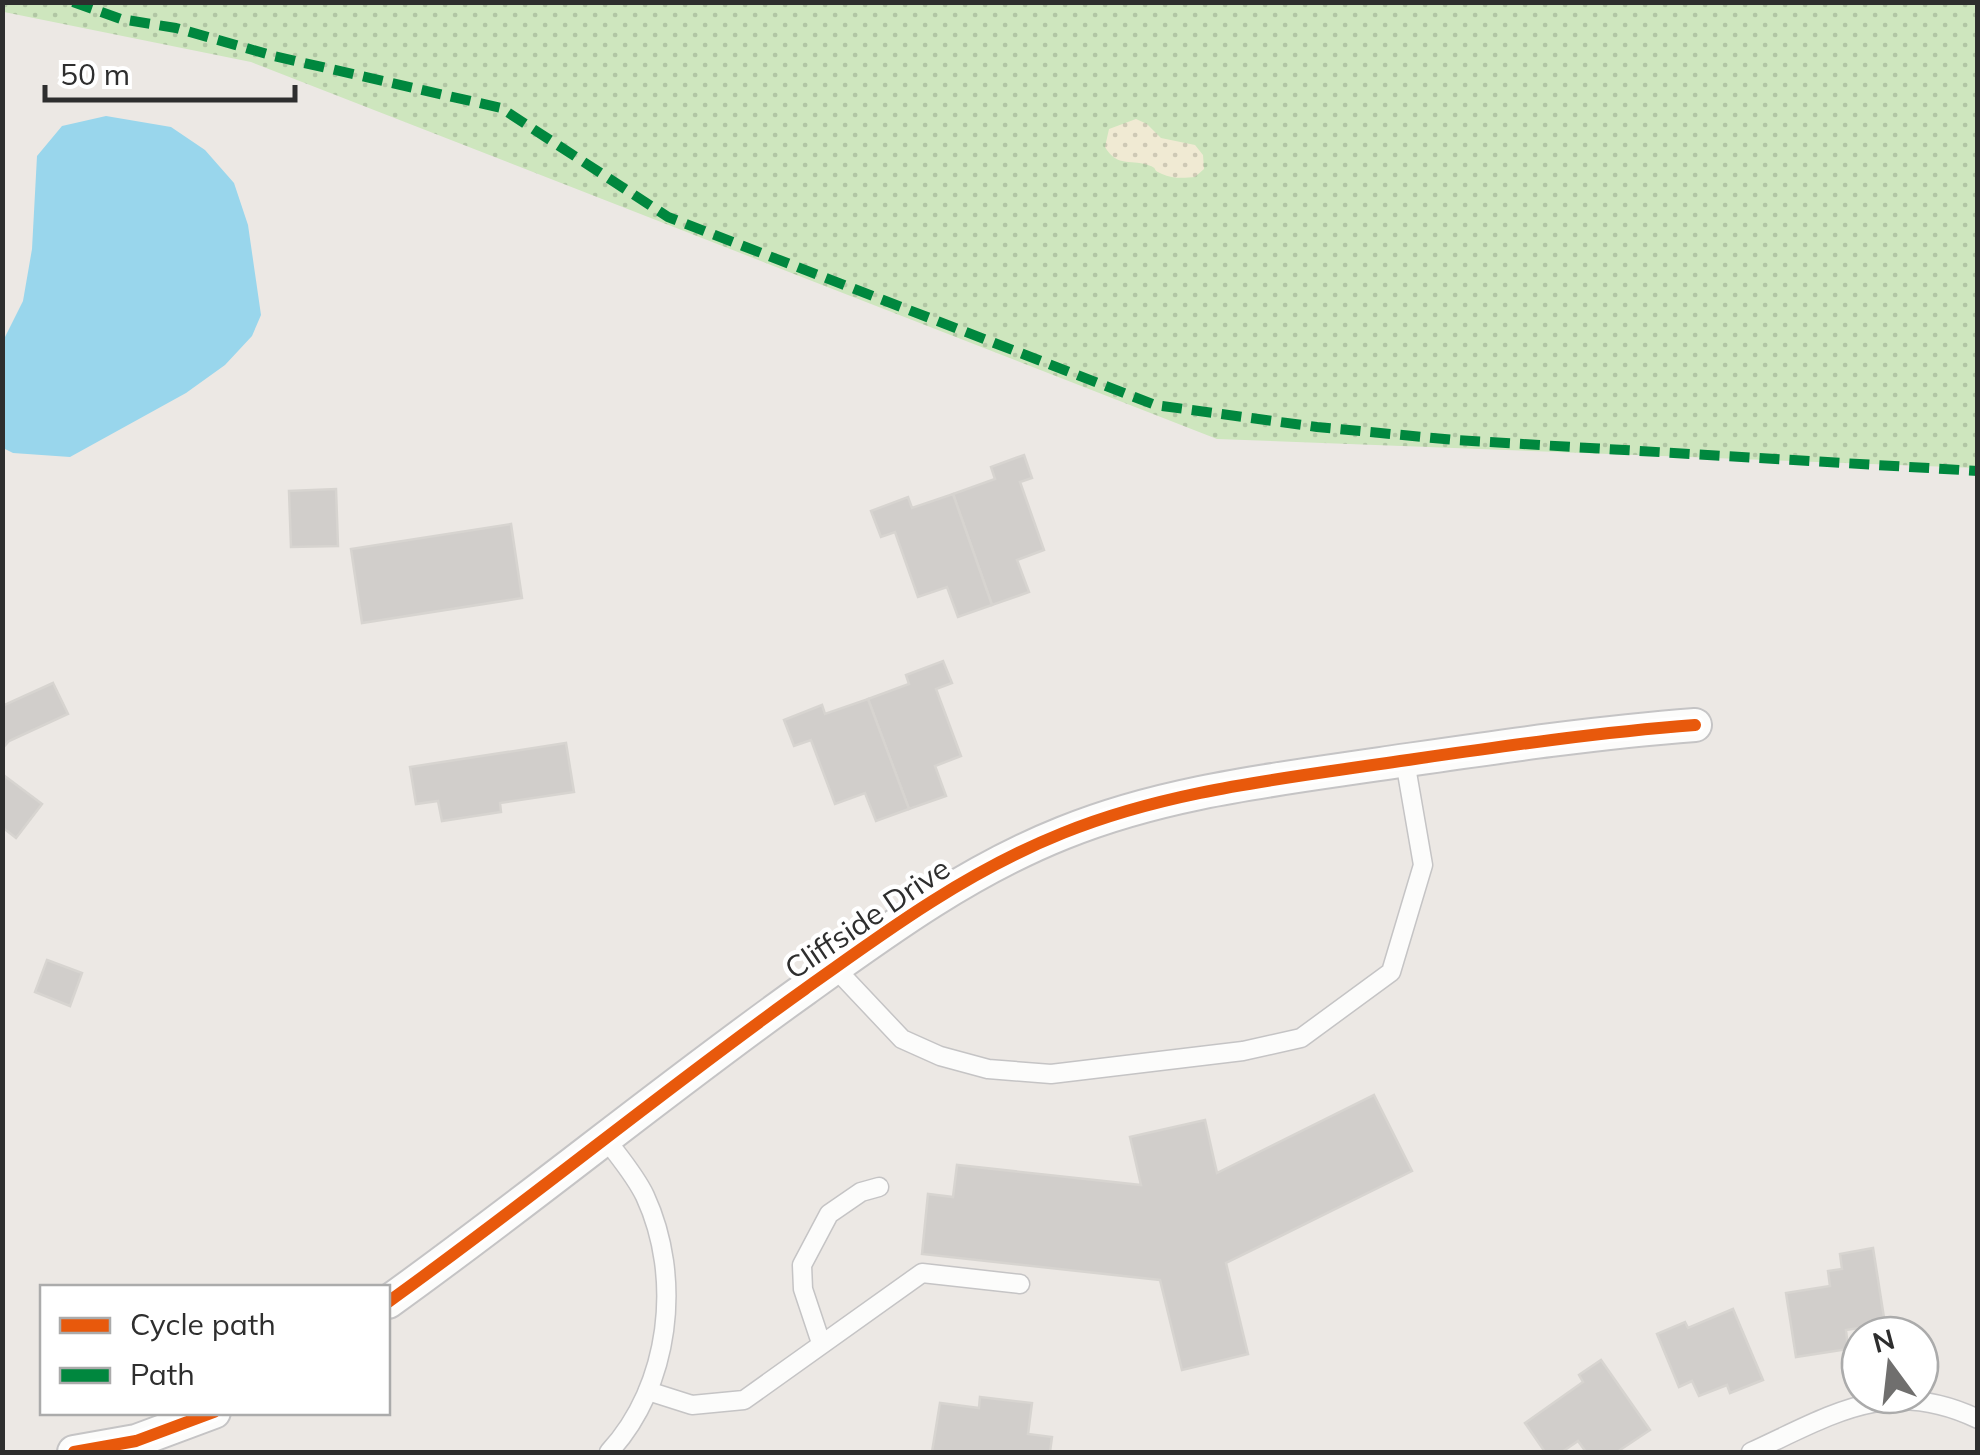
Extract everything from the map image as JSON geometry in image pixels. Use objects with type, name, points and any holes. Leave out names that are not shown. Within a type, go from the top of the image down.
[{"type":"street","name":"Cliffside Drive","points":[[390,1300],[912,912],[1064,833],[1172,798],[1616,731],[1694,725]]},
{"type":"street","points":[[74,1452],[136,1441],[206,1415]]},
{"type":"lane","points":[[834,968],[902,1038],[940,1056],[988,1068],[1052,1074],[1244,1052],[1301,1038],[1391,972],[1424,865],[1405,761]]},
{"type":"lane","points":[[605,1138],[643,1192],[665,1278],[665,1324],[648,1391],[624,1436],[609,1452]]},
{"type":"lane","points":[[821,1343],[803,1290],[802,1265],[829,1214],[860,1192],[879,1186]]},
{"type":"lane","points":[[648,1391],[692,1406],[744,1400],[922,1273],[1020,1284]]},
{"type":"lane","points":[[1750,1452],[1868,1401],[1914,1398],[1978,1418]]},
{"type":"green space","points":[[3,3],[1977,3],[1977,468],[1217,439],[251,62],[4,12],[3,229]]},
{"type":"sand","points":[[1136,119],[1161,138],[1195,145],[1203,155],[1204,169],[1195,177],[1166,176],[1154,167],[1114,157],[1105,147],[1109,129]]},
{"type":"water","points":[[106,116],[171,127],[205,150],[234,183],[248,225],[261,315],[252,336],[225,365],[186,393],[70,457],[13,453],[3,448],[3,341],[23,301],[32,249],[37,156],[62,126]]},
{"type":"building","points":[[1024,455],[1032,478],[1020,482],[1044,550],[1017,560],[1029,592],[992,605],[953,494],[995,479],[991,467]]},
{"type":"building","points":[[336,489],[338,546],[291,547],[289,491]]},
{"type":"building","points":[[953,494],[992,605],[958,617],[947,587],[918,597],[895,532],[881,537],[871,511],[908,497],[912,508]]},
{"type":"building","points":[[511,524],[522,598],[362,623],[351,549]]},
{"type":"building","points":[[943,661],[952,683],[936,689],[961,756],[935,766],[946,796],[909,809],[868,699],[909,684],[906,675]]},
{"type":"building","points":[[53,683],[68,714],[9,741],[2,749],[2,706]]},
{"type":"building","points":[[868,699],[909,809],[876,821],[865,793],[835,804],[811,740],[794,746],[784,720],[822,705],[825,714]]},
{"type":"building","points":[[566,743],[574,792],[500,803],[501,812],[442,821],[438,801],[416,804],[410,767]]},
{"type":"building","points":[[2,774],[42,804],[16,838],[2,827]]},
{"type":"building","points":[[47,960],[82,973],[70,1006],[35,992]]},
{"type":"building","points":[[1374,1095],[1412,1171],[1226,1263],[1248,1354],[1182,1370],[1160,1280],[922,1254],[928,1194],[953,1197],[957,1165],[1141,1185],[1130,1137],[1205,1120],[1217,1173]]},
{"type":"building","points":[[1873,1248],[1884,1315],[1840,1315],[1840,1350],[1796,1357],[1786,1293],[1830,1286],[1828,1271],[1842,1269],[1840,1254]]},
{"type":"building","points":[[1733,1309],[1763,1380],[1730,1393],[1727,1385],[1699,1396],[1692,1381],[1679,1387],[1657,1334],[1685,1322],[1688,1328]]},
{"type":"building","points":[[1601,1360],[1650,1430],[1621,1452],[1586,1452],[1578,1441],[1562,1452],[1545,1452],[1525,1423],[1583,1382],[1579,1375]]},
{"type":"building","points":[[980,1397],[1032,1403],[1028,1434],[1052,1437],[1050,1452],[932,1452],[940,1403],[979,1408]]},
{"type":"marked path","points":[[73,2],[121,19],[176,28],[274,56],[501,108],[668,217],[1155,405],[1317,427],[1455,440],[1978,471]]},
{"type":"cycle path","points":[[390,1301],[836,967],[929,903],[1028,848],[1101,819],[1219,789],[1537,742],[1695,725]]},
{"type":"cycle path","points":[[74,1452],[136,1441],[206,1415]]}]
